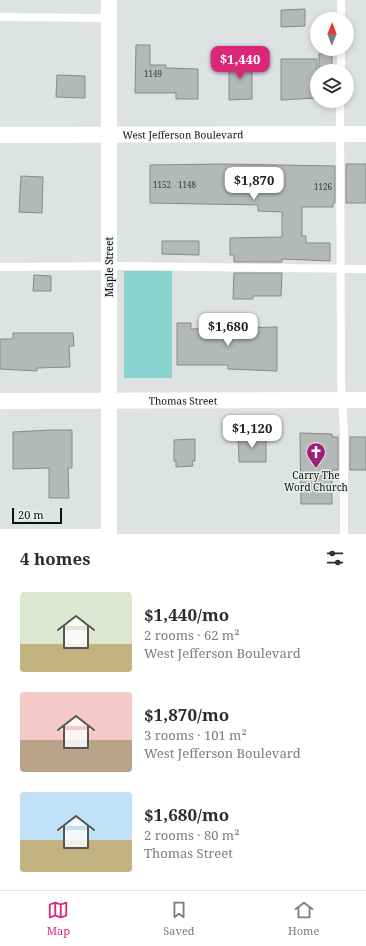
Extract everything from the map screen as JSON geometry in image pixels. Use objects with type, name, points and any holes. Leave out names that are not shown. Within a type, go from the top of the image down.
[{"type":"street","name":"Maple Street","points":[[109,0],[109,534]]},
{"type":"street","name":"West Jefferson Boulevard","points":[[0,135],[366,134]]},
{"type":"street","name":"Thomas Street","points":[[0,400],[366,400]]},
{"type":"lane","points":[[341,0],[341,12]]},
{"type":"lane","points":[[0,17],[109,18]]},
{"type":"lane","points":[[340,108],[341,381],[343,400],[344,534]]},
{"type":"lane","points":[[0,267],[109,266],[366,269]]},
{"type":"lane","points":[[0,533],[109,534]]},
{"type":"shaded area","points":[[124,271],[172,271],[172,378],[124,378]]},
{"type":"building","points":[[305,9],[305,26],[281,27],[281,10]]},
{"type":"building","points":[[136,45],[150,45],[150,65],[166,65],[166,68],[198,69],[198,99],[176,99],[176,93],[135,93]]},
{"type":"building","points":[[319,56],[332,56],[332,64],[319,64]]},
{"type":"building","points":[[281,59],[317,59],[317,64],[310,64],[310,98],[281,100]]},
{"type":"building","points":[[229,60],[252,60],[252,99],[229,100]]},
{"type":"building","points":[[57,75],[85,76],[85,98],[56,97]]},
{"type":"building","points":[[224,164],[335,166],[335,203],[333,203],[333,207],[302,207],[302,236],[306,236],[306,243],[330,243],[330,261],[282,259],[282,262],[234,262],[234,255],[230,255],[230,238],[282,237],[282,212],[258,211],[258,205],[150,203],[150,165]]},
{"type":"building","points":[[346,164],[366,164],[366,203],[346,203]]},
{"type":"building","points":[[21,176],[43,177],[42,213],[19,212]]},
{"type":"building","points":[[162,241],[199,241],[199,255],[162,254]]},
{"type":"building","points":[[234,273],[282,273],[281,296],[253,296],[253,299],[233,299]]},
{"type":"building","points":[[34,275],[51,276],[51,291],[33,291]]},
{"type":"building","points":[[177,323],[191,323],[191,329],[277,327],[277,371],[228,369],[228,365],[177,365]]},
{"type":"building","points":[[13,333],[73,333],[74,346],[69,346],[70,367],[37,368],[37,371],[0,369],[0,339],[13,339]]},
{"type":"building","points":[[72,430],[72,468],[68,468],[69,498],[49,498],[49,468],[13,469],[13,432]]},
{"type":"building","name":"Carry The Word Church","points":[[300,433],[332,434],[332,437],[338,437],[338,470],[332,470],[332,504],[301,504]]},
{"type":"building","points":[[238,437],[266,437],[266,462],[239,462]]},
{"type":"building","points":[[350,437],[366,437],[366,470],[350,470]]},
{"type":"building","points":[[195,439],[195,461],[192,461],[193,466],[176,467],[176,461],[174,461],[174,440]]},
{"type":"place","name":"Carry The Word Church","points":[[316,469]]}]
